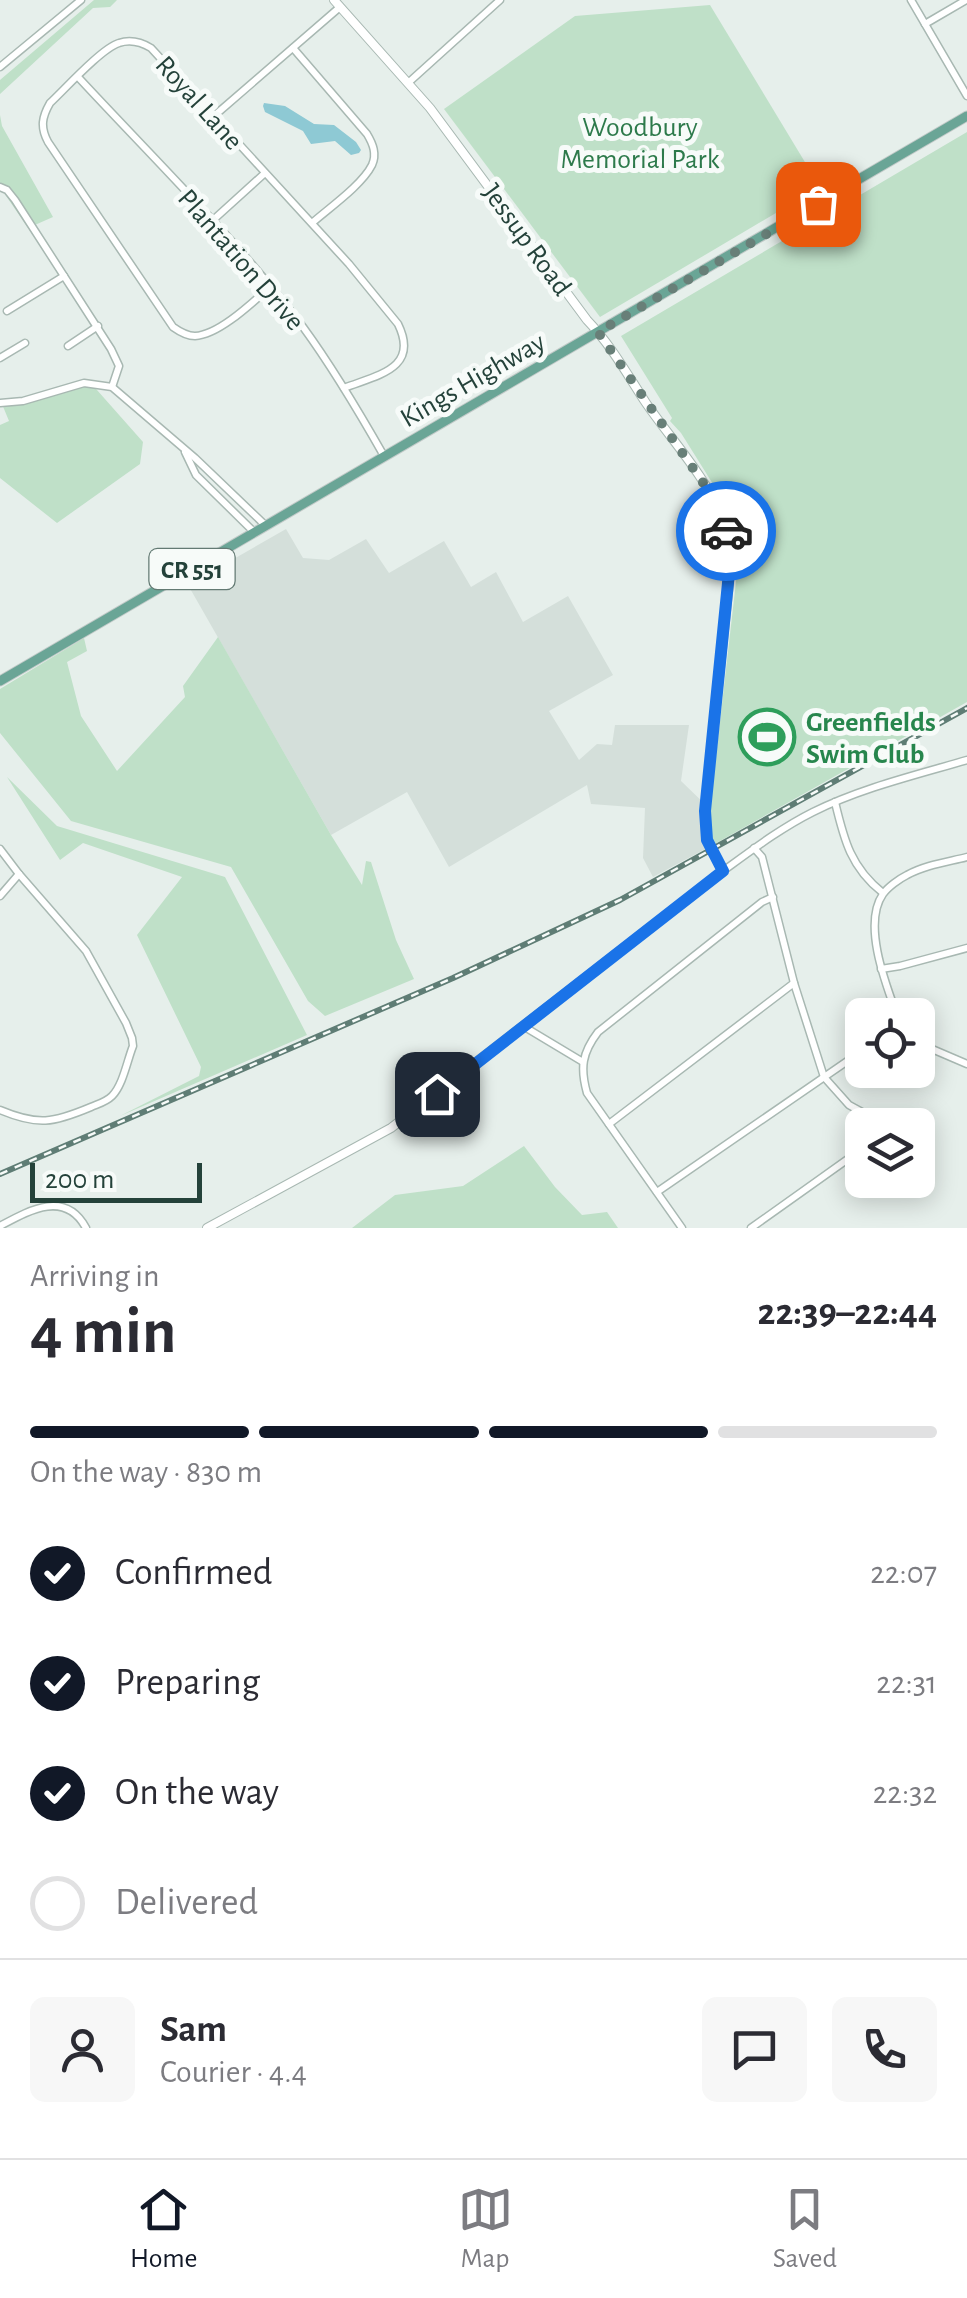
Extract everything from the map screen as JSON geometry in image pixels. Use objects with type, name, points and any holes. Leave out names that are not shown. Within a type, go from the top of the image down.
[{"type":"main road","name":"Kings Highway","points":[[0,681],[967,116]]},
{"type":"street","points":[[0,67],[81,0]]},
{"type":"street","points":[[408,84],[500,0]]},
{"type":"street","points":[[911,0],[967,96]]},
{"type":"street","points":[[925,24],[966,0]]},
{"type":"street","points":[[214,116],[294,48],[337,4]]},
{"type":"street","name":"Jessup Road","points":[[337,4],[458,143],[598,332],[704,484],[724,524],[730,551],[728,583],[705,811],[707,840],[723,871]]},
{"type":"street","name":"Royal Lane","points":[[270,287],[249,306],[204,334],[183,334],[173,327],[43,134],[44,115],[50,104],[111,47],[120,42],[141,42],[151,48],[312,223],[398,324],[403,334],[403,356],[398,363],[388,371],[344,388]]},
{"type":"street","points":[[294,48],[373,144],[372,164],[358,182],[312,223]]},
{"type":"street","name":"Plantation Drive","points":[[78,77],[270,287],[344,388],[384,456]]},
{"type":"street","points":[[212,221],[265,173]]},
{"type":"street","points":[[0,187],[15,200],[98,326],[118,366],[112,387]]},
{"type":"street","points":[[7,311],[64,276]]},
{"type":"street","points":[[68,346],[98,326]]},
{"type":"street","points":[[0,358],[25,343]]},
{"type":"street","points":[[0,404],[84,382],[112,387],[265,525]]},
{"type":"street","points":[[184,450],[196,475],[254,532]]},
{"type":"street","points":[[207,1228],[391,1128],[723,871],[798,820],[834,802],[967,760]]},
{"type":"street","points":[[834,802],[851,857],[868,881],[883,893]]},
{"type":"street","points":[[754,848],[762,857],[794,983],[824,1077],[854,1108]]},
{"type":"street","points":[[0,849],[86,950],[132,1038],[114,1094],[105,1101],[62,1120],[28,1120],[0,1110]]},
{"type":"street","points":[[891,998],[881,969],[875,922],[883,893],[920,869],[967,857]]},
{"type":"street","points":[[0,896],[19,874]]},
{"type":"street","points":[[682,1228],[587,1093],[582,1075],[586,1048],[598,1032],[773,896]]},
{"type":"street","points":[[881,969],[967,948]]},
{"type":"street","points":[[610,1124],[794,983]]},
{"type":"street","points":[[523,1026],[584,1062]]},
{"type":"street","points":[[935,1050],[967,1064]]},
{"type":"street","points":[[657,1192],[845,1063]]},
{"type":"street","points":[[751,1228],[845,1161]]},
{"type":"street","points":[[0,1226],[32,1209],[48,1206],[70,1211],[86,1228]]},
{"type":"shaded area","points":[[286,529],[303,558],[329,560],[366,539],[389,573],[444,541],[471,587],[496,572],[523,622],[568,596],[613,675],[549,711],[579,760],[597,744],[612,745],[615,725],[689,725],[681,781],[710,809],[711,846],[653,877],[643,858],[645,808],[591,804],[587,785],[449,867],[407,792],[331,835],[188,585]]},
{"type":"green space","points":[[94,0],[117,0],[110,7],[93,8],[0,94],[0,80]]},
{"type":"green space","name":"Woodbury Memorial Park","points":[[710,5],[820,187],[600,317],[444,109],[575,16]]},
{"type":"green space","points":[[0,115],[2,126],[53,217],[28,228],[0,187]]},
{"type":"green space","points":[[967,132],[967,702],[711,846],[710,809],[737,573],[733,516],[670,421],[672,418],[621,336]]},
{"type":"green space","points":[[89,381],[143,442],[140,464],[57,523],[0,478],[0,425],[9,421],[2,404]]},
{"type":"green space","points":[[218,637],[362,885],[366,861],[371,862],[396,940],[414,979],[325,1016],[308,1001],[231,867],[71,821],[0,733],[0,689],[84,638],[87,651],[67,662],[81,716],[117,771],[185,697],[183,686]]},
{"type":"green space","points":[[7,777],[57,826],[225,877],[307,1035],[120,1116],[199,1076],[201,1067],[137,935],[182,877],[83,843],[60,860]]},
{"type":"green space","points":[[524,1146],[582,1215],[607,1212],[618,1228],[352,1228],[395,1195],[463,1186]]},
{"type":"water","points":[[264,103],[285,106],[314,124],[334,125],[361,150],[351,155],[335,141],[311,144],[303,131],[265,112]]},
{"type":"railway","points":[[0,1174],[453,978],[620,900],[967,708]]},
{"type":"way so far","points":[[726,531],[714,499],[598,332],[818,204]]},
{"type":"place","name":"Greenfields Swim Club","points":[[767,737]]},
{"type":"route","points":[[437,1094],[723,871],[707,840],[705,811],[728,583],[730,551],[726,531]]}]
